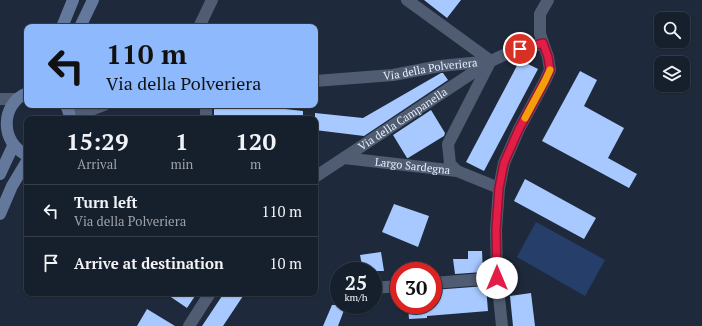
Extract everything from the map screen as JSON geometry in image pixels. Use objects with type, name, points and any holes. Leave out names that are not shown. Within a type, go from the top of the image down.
[{"type":"street","points":[[63,24],[73,0]]},
{"type":"street","points":[[81,24],[93,0]]},
{"type":"street","points":[[200,24],[212,0]]},
{"type":"street","points":[[407,0],[491,61]]},
{"type":"street","points":[[502,326],[497,278],[496,230],[499,188],[504,163],[516,136],[550,70],[548,57],[540,34],[540,14],[548,0]]},
{"type":"street","name":"Via della Polveriera","points":[[318,81],[393,75],[440,66],[491,61],[508,53],[543,43]]},
{"type":"street","name":"Via della Campanella","points":[[318,176],[491,61]]},
{"type":"street","name":"Largo Sardegna","points":[[457,171],[450,164],[448,144],[491,61]]},
{"type":"street","points":[[24,95],[16,99],[10,106],[2,121],[8,139],[17,150],[24,154]]},
{"type":"street","points":[[0,100],[16,99]]},
{"type":"street","points":[[78,108],[91,110]]},
{"type":"street","points":[[84,116],[96,108]]},
{"type":"street","points":[[0,174],[13,146]]},
{"type":"street","name":"Largo Sardegna","points":[[344,158],[457,171],[499,188]]},
{"type":"street","points":[[0,214],[12,186],[24,166]]},
{"type":"street","points":[[442,282],[497,278]]},
{"type":"street","points":[[189,326],[208,296]]},
{"type":"shaded area","points":[[536,222],[605,260],[585,296],[517,257]]},
{"type":"building","points":[[424,0],[461,0],[447,18]]},
{"type":"building","points":[[520,60],[538,69],[484,171],[466,162]]},
{"type":"building","points":[[580,71],[597,80],[584,106],[624,128],[608,158],[637,174],[629,188],[542,141]]},
{"type":"building","points":[[441,73],[443,73],[448,80],[364,136],[318,130],[318,116],[315,116],[315,113],[363,118]]},
{"type":"building","points":[[214,108],[276,108],[303,111],[303,116],[214,116]]},
{"type":"building","points":[[431,110],[445,133],[444,136],[407,158],[393,135]]},
{"type":"building","points":[[525,179],[596,218],[584,239],[514,201]]},
{"type":"building","points":[[394,204],[429,216],[418,247],[382,232]]},
{"type":"building","points":[[468,251],[482,251],[483,272],[455,274],[453,259],[468,259]]},
{"type":"building","points":[[381,252],[384,271],[382,271],[382,262],[361,262],[360,255]]},
{"type":"building","points":[[486,286],[488,311],[409,319],[409,314],[442,314],[442,289]]},
{"type":"building","points":[[531,293],[535,326],[513,326],[510,296]]},
{"type":"building","points":[[169,296],[195,296],[187,308]]},
{"type":"building","points":[[222,296],[243,296],[223,326],[202,326]]},
{"type":"building","points":[[147,309],[175,326],[137,326]]},
{"type":"building","points":[[330,310],[330,314],[343,314],[338,326],[323,326]]},
{"type":"slow traffic","points":[[525,118],[550,70]]},
{"type":"route","points":[[497,278],[498,262],[496,230],[499,188],[504,163],[519,129],[550,70],[548,57],[543,43],[520,49]]}]
